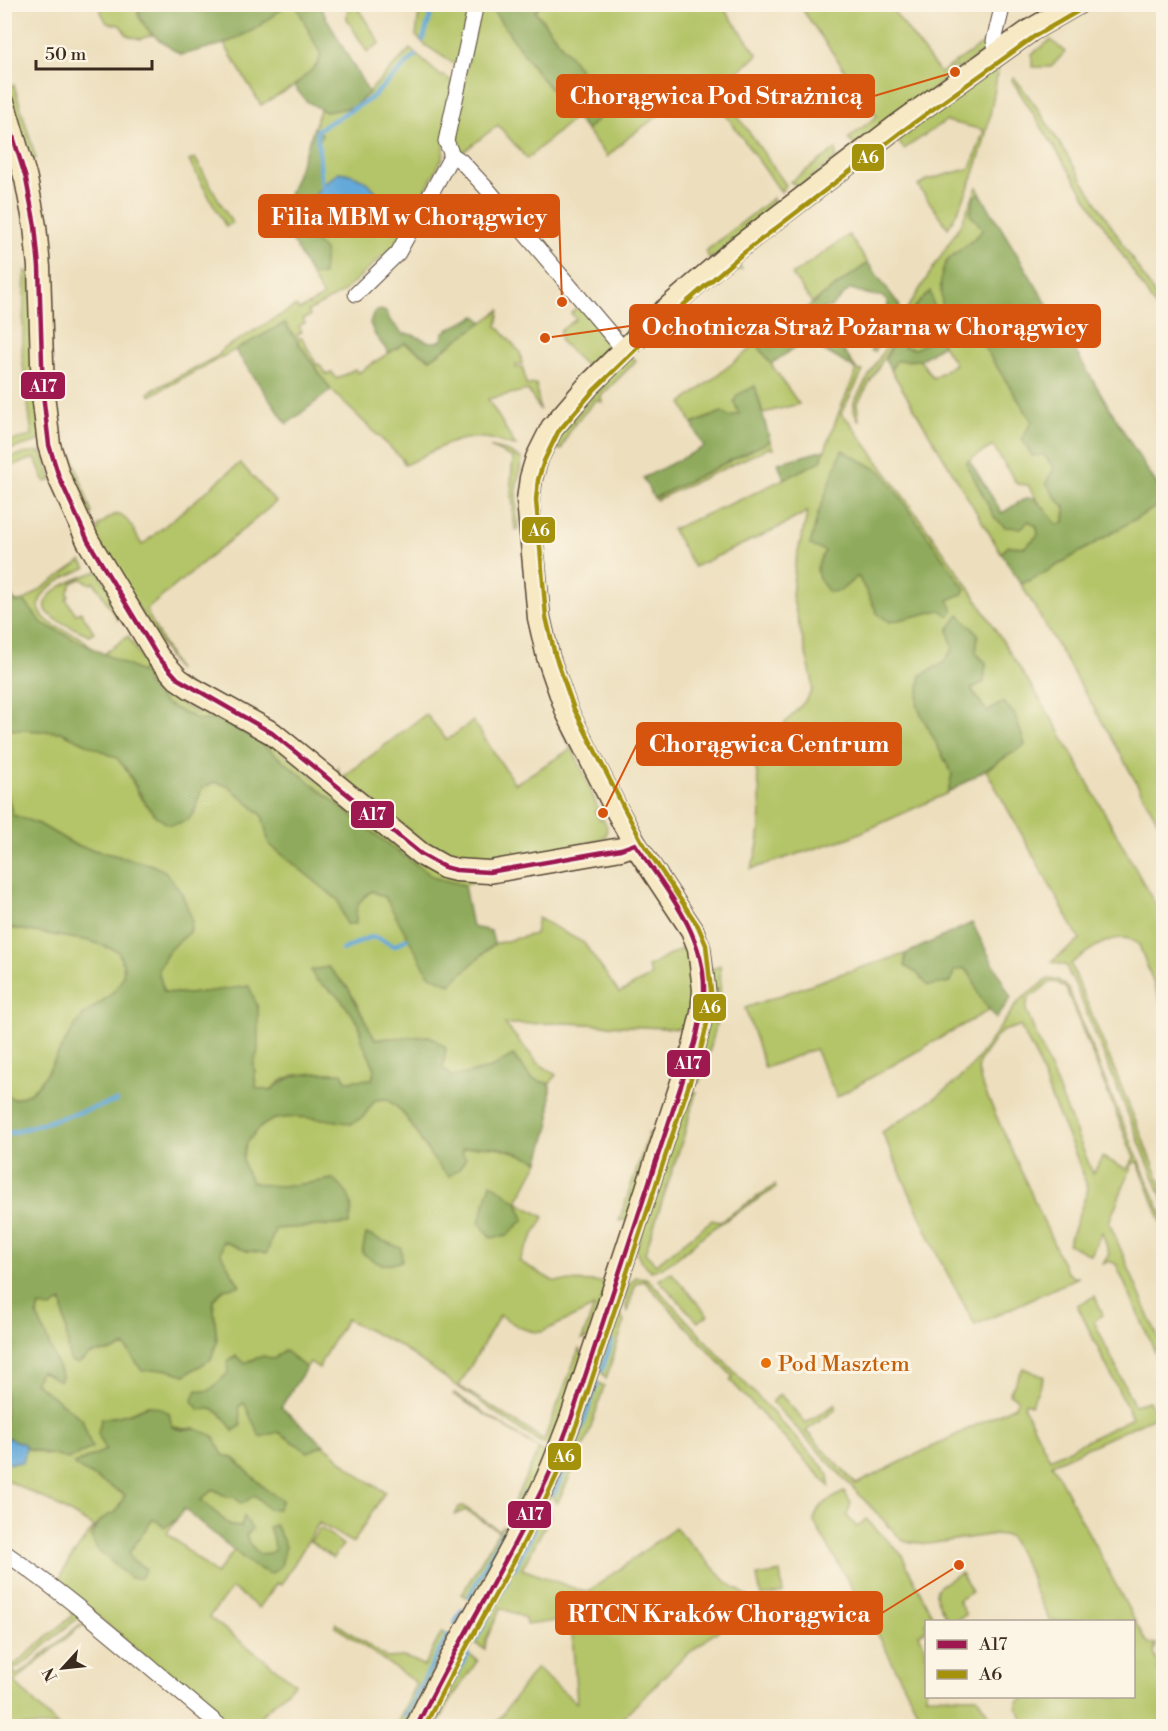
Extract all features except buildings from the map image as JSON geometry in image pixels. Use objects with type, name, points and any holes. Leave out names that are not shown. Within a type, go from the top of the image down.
[{"type":"street","points":[[476,4],[446,141],[452,155],[461,161],[489,191],[624,350]]},
{"type":"street","points":[[998,54],[994,41],[1003,4]]},
{"type":"street","points":[[417,1726],[435,1686],[519,1535],[553,1465],[571,1419],[695,1043],[702,1013],[704,990],[699,948],[692,930],[634,844],[570,719],[553,677],[539,618],[528,500],[537,458],[552,428],[624,350],[736,249],[842,166],[1031,30],[1076,4]]},
{"type":"street","points":[[4,105],[26,178],[35,226],[39,267],[43,394],[49,445],[59,477],[88,541],[139,628],[167,669],[191,688],[272,733],[408,844],[444,867],[482,873],[621,849],[634,844]]},
{"type":"street","points":[[356,294],[398,254],[452,155]]},
{"type":"street","points":[[4,1552],[73,1602],[220,1726]]},
{"type":"green space","points":[[138,4],[287,5],[255,29],[224,44],[181,55],[159,40],[147,28],[139,14]]},
{"type":"green space","points":[[541,4],[721,5],[758,55],[718,88],[786,185],[781,192],[703,83],[629,137],[607,157],[586,130],[609,109],[535,10]]},
{"type":"green space","points":[[101,5],[138,5],[138,16],[152,35],[140,39],[127,35],[120,25],[107,23],[101,12]]},
{"type":"green space","points":[[287,5],[296,5],[321,55],[317,64],[304,78],[261,105],[224,44],[255,29]]},
{"type":"green space","points":[[296,5],[319,5],[369,93],[353,107],[326,112],[306,101],[294,86],[318,64],[321,55]]},
{"type":"green space","points":[[348,5],[364,5],[359,10],[380,43],[367,52],[347,19]]},
{"type":"green space","points":[[420,5],[470,5],[458,59],[454,64],[425,45],[416,36]]},
{"type":"green space","points":[[481,5],[489,5],[538,74],[575,117],[527,159],[498,125],[462,153],[454,141],[453,129]]},
{"type":"green space","points":[[489,5],[541,5],[535,11],[610,108],[586,130],[538,74]]},
{"type":"green space","points":[[799,5],[889,5],[940,73],[984,43],[988,48],[958,70],[955,67],[947,73],[950,77],[855,146],[848,139],[877,116]]},
{"type":"green space","points":[[1051,40],[1065,52],[1051,67],[1032,67],[1032,54]]},
{"type":"green space","points":[[410,49],[442,77],[444,75],[453,83],[443,157],[397,243],[342,293],[308,311],[310,316],[303,319],[305,323],[299,326],[302,332],[297,335],[300,339],[302,338],[317,365],[319,364],[327,375],[332,372],[337,379],[355,369],[358,373],[404,343],[430,359],[500,310],[497,326],[520,352],[522,364],[516,365],[516,368],[523,367],[526,385],[536,384],[540,410],[528,390],[488,399],[516,446],[488,438],[463,439],[405,465],[402,459],[331,390],[285,323],[150,396],[149,392],[218,356],[223,349],[296,306],[299,310],[323,297],[311,275],[323,275],[315,241],[322,223],[330,227],[340,226],[388,215],[375,192],[356,179],[339,172],[322,186],[318,144],[322,134],[314,128],[320,109],[326,112],[354,107]]},
{"type":"green space","points":[[996,66],[998,69],[987,131],[967,191],[948,228],[918,186],[927,180],[971,168],[984,130],[946,121],[904,149],[898,141],[872,161],[868,155]]},
{"type":"green space","points":[[1014,77],[1038,109],[1163,308],[1163,319],[1013,82]]},
{"type":"green space","points":[[14,85],[36,159],[29,160],[6,88]]},
{"type":"green space","points":[[314,128],[322,134],[318,144],[322,186],[313,199],[316,214],[322,223],[315,241],[325,251],[323,275],[311,275],[278,207],[286,203]]},
{"type":"green space","points":[[836,149],[836,158],[800,187],[790,182]]},
{"type":"green space","points":[[195,158],[232,223],[226,227],[189,161]]},
{"type":"green space","points":[[977,187],[980,193],[974,197],[983,229],[978,237],[946,263],[943,310],[959,308],[1032,421],[1044,455],[1054,468],[1056,498],[1065,507],[1064,522],[1057,526],[1028,485],[1017,484],[993,446],[969,460],[966,463],[995,518],[1029,521],[1037,527],[1038,535],[1025,547],[1009,546],[1001,553],[891,370],[896,361],[920,360],[933,378],[955,364],[938,337],[915,349],[904,347],[932,313],[930,292],[912,310],[857,404],[859,421],[854,411],[854,402],[906,311],[961,224]]},
{"type":"green space","points":[[980,193],[1163,493],[1163,512],[1159,505],[1041,575],[1021,584],[1001,553],[1009,546],[1025,547],[1038,535],[1037,527],[1029,521],[1021,528],[1005,527],[995,518],[966,463],[969,460],[1002,513],[1026,498],[1034,498],[1057,525],[1064,522],[1065,507],[1046,483],[1054,468],[1044,455],[1032,456],[1022,439],[1032,421],[959,308],[943,310],[941,281],[945,264],[983,229],[970,214],[974,197]]},
{"type":"green space","points":[[773,198],[775,208],[710,260],[706,251]]},
{"type":"green space","points":[[849,235],[868,263],[812,303],[792,275]]},
{"type":"green space","points":[[734,259],[742,269],[733,272],[709,289],[652,343],[646,338]]},
{"type":"green space","points":[[868,263],[900,306],[875,352],[871,351],[875,327],[879,316],[888,307],[887,301],[881,296],[850,289],[831,307],[824,308],[819,315],[857,370],[806,340],[771,364],[757,344]]},
{"type":"green space","points":[[25,271],[30,273],[42,440],[5,451],[5,442],[32,436],[22,356]]},
{"type":"green space","points":[[930,291],[932,312],[904,347],[915,349],[938,337],[943,345],[920,360],[896,361],[891,370],[885,360],[912,310]]},
{"type":"green space","points":[[580,305],[610,344],[587,367],[561,342],[560,331],[576,319],[571,313]]},
{"type":"green space","points":[[381,310],[386,312],[389,319],[403,334],[432,342],[442,340],[443,333],[476,316],[483,322],[430,359],[405,343],[389,353],[375,335],[370,323],[374,312]]},
{"type":"green space","points":[[285,323],[331,390],[287,424],[235,350]]},
{"type":"green space","points":[[757,344],[799,404],[763,413],[755,386],[739,414],[730,417],[721,412],[692,424],[682,403]]},
{"type":"green space","points":[[628,355],[636,360],[635,362],[601,396],[602,402],[596,400],[571,428],[561,450],[549,447]]},
{"type":"green space","points":[[857,370],[863,371],[841,414],[849,421],[967,584],[1057,727],[1159,911],[1163,907],[1163,1008],[1139,945],[1132,940],[1123,938],[1104,942],[1071,964],[1163,1188],[1163,1200],[1067,966],[1051,962],[1080,940],[986,770],[1025,745],[987,712],[971,688],[984,682],[986,663],[976,653],[978,634],[959,616],[948,630],[953,649],[942,664],[921,675],[917,706],[952,774],[948,793],[851,837],[751,869],[758,845],[761,817],[755,765],[777,732],[812,691],[812,678],[792,596],[795,564],[808,511],[780,527],[694,567],[672,529],[821,461]],"holes":[[[810,544],[962,594],[948,600],[940,610],[890,622],[878,614],[858,576],[840,591],[829,591],[817,572],[826,551]]]},
{"type":"green space","points":[[755,386],[770,441],[654,498],[643,478],[704,447],[692,424],[722,412],[730,417],[739,414],[734,402],[737,395]]},
{"type":"green space","points":[[770,441],[773,449],[768,448],[656,500],[654,498]]},
{"type":"green space","points":[[490,447],[509,452],[522,459],[516,490],[518,529],[515,530],[511,484],[513,458]]},
{"type":"green space","points":[[824,450],[821,461],[784,479],[778,463]]},
{"type":"green space","points":[[842,450],[882,472],[965,589],[962,594],[948,600],[953,610],[949,616],[940,610],[890,622],[878,614],[858,576],[840,591],[829,592],[818,577],[817,568],[825,551],[810,545],[818,514]]},
{"type":"green space","points":[[42,452],[52,480],[45,482],[35,458],[5,468],[5,458]]},
{"type":"green space","points":[[73,457],[92,514],[84,517],[62,465],[65,460]]},
{"type":"green space","points":[[240,463],[276,502],[146,610],[177,670],[92,533],[99,530],[98,526],[110,517],[119,515],[127,520],[142,545]]},
{"type":"green space","points":[[1159,505],[1163,512],[1163,831],[1021,584],[1041,575]]},
{"type":"green space","points":[[81,561],[86,568],[49,588],[39,604],[41,612],[48,621],[87,642],[91,647],[43,624],[24,601]]},
{"type":"green space","points":[[98,571],[123,613],[118,620],[94,582],[91,584],[81,579],[72,583],[66,599],[76,614],[81,612],[94,632],[89,635],[51,616],[46,608],[47,600],[52,593],[72,581]]},
{"type":"green space","points":[[4,588],[16,602],[24,601],[43,624],[145,674],[146,683],[164,703],[199,720],[219,720],[256,739],[390,846],[435,878],[464,885],[472,927],[491,931],[494,944],[450,984],[429,975],[385,897],[372,891],[358,904],[356,924],[346,924],[338,900],[269,844],[262,815],[228,786],[215,782],[202,788],[190,818],[169,825],[147,806],[126,769],[117,758],[61,732],[5,729]]},
{"type":"green space","points":[[959,615],[978,634],[976,653],[986,663],[984,682],[971,689],[987,712],[1003,702],[1015,715],[1025,745],[948,793],[952,774],[917,706],[921,675],[942,664],[953,649],[948,630]]},
{"type":"green space","points":[[128,636],[148,669],[146,673],[172,700],[198,713],[214,710],[250,726],[380,830],[484,881],[464,885],[435,878],[390,846],[256,739],[219,720],[199,720],[164,703],[146,683],[104,654]]},
{"type":"green space","points":[[426,714],[447,740],[473,721],[515,784],[571,749],[558,723],[584,773],[598,809],[595,811],[607,827],[606,836],[598,841],[511,861],[445,860],[343,777]]},
{"type":"green space","points":[[4,729],[61,732],[117,758],[126,769],[139,795],[157,817],[194,814],[202,788],[215,782],[228,786],[262,815],[270,844],[338,900],[346,924],[361,898],[372,891],[385,897],[450,983],[494,944],[535,934],[538,918],[584,943],[619,993],[651,976],[648,967],[686,946],[680,931],[689,945],[695,1002],[681,1064],[675,1063],[683,1029],[566,1023],[505,1024],[537,1062],[556,1075],[550,1084],[532,1079],[513,1055],[491,1068],[453,1077],[443,1069],[430,1036],[374,1039],[348,988],[328,967],[315,979],[339,997],[359,1024],[362,1041],[375,1069],[372,1079],[346,1081],[327,1073],[294,1075],[281,1081],[270,1091],[256,1088],[254,1064],[258,1050],[249,987],[189,994],[164,992],[158,970],[170,949],[190,932],[192,919],[181,892],[152,865],[75,845],[39,824],[12,815],[5,793]]},
{"type":"green space","points":[[4,793],[7,794],[13,815],[39,824],[75,845],[152,865],[165,871],[181,892],[192,919],[190,932],[170,949],[158,970],[164,992],[189,994],[249,986],[258,1008],[258,1050],[254,1064],[256,1088],[270,1091],[287,1079],[312,1073],[342,1073],[346,1081],[372,1079],[375,1069],[362,1041],[359,1024],[339,997],[315,979],[311,970],[328,967],[348,988],[375,1039],[430,1036],[446,1048],[443,1069],[453,1077],[491,1068],[513,1055],[532,1079],[550,1084],[550,1123],[539,1161],[501,1148],[472,1147],[462,1149],[466,1158],[459,1169],[449,1176],[432,1158],[405,1116],[387,1099],[375,1100],[363,1117],[351,1124],[316,1118],[289,1117],[274,1120],[260,1127],[250,1140],[244,1154],[244,1167],[252,1182],[282,1186],[333,1179],[350,1198],[352,1210],[349,1224],[275,1229],[267,1253],[247,1251],[223,1241],[221,1254],[240,1286],[224,1289],[213,1300],[217,1342],[211,1359],[185,1375],[164,1369],[142,1371],[125,1346],[114,1351],[90,1354],[78,1364],[70,1361],[62,1301],[51,1308],[39,1306],[37,1314],[62,1377],[60,1381],[41,1371],[34,1382],[82,1419],[92,1448],[68,1459],[26,1448],[24,1444],[5,1437],[5,1093],[13,1099],[26,1095],[34,1089],[49,1070],[83,1016],[119,985],[124,968],[118,951],[90,941],[5,927]]},
{"type":"green space","points":[[972,923],[1011,998],[996,1019],[981,999],[970,974],[963,968],[954,971],[951,982],[928,986],[918,974],[905,966],[905,954]]},
{"type":"green space","points":[[4,927],[90,941],[118,951],[124,968],[119,985],[83,1016],[42,1081],[26,1095],[13,1099],[4,1093]]},
{"type":"green space","points":[[905,954],[905,966],[918,974],[963,968],[972,976],[982,998],[991,1009],[837,1097],[815,1049],[765,1068],[745,1008],[837,975]]},
{"type":"green space","points":[[720,965],[721,981],[716,1026],[699,1083],[691,1080],[711,969]]},
{"type":"green space","points":[[1048,979],[1058,980],[1068,988],[1163,1217],[1163,1227],[1139,1165],[1137,1162],[1133,1163],[1109,1222],[1163,1349],[1163,1370],[1116,1264],[1109,1261],[1103,1264],[1109,1254],[1102,1232],[1091,1255],[1068,1244],[1088,1189],[1036,1057],[1020,1026],[1003,1031],[997,1036],[979,1062],[981,1082],[1066,1271],[1073,1277],[1079,1277],[975,1325],[939,1258],[882,1132],[938,1096],[958,1080],[972,1066],[1019,1001]],"holes":[[[1051,982],[1058,983],[1066,989],[1134,1158],[1127,1169],[1102,1157],[1093,1174],[1026,1010],[1028,999]]]},
{"type":"green space","points":[[689,1091],[696,1092],[645,1253],[656,1264],[712,1220],[719,1222],[775,1185],[776,1188],[712,1229],[667,1265],[651,1271],[641,1261],[636,1250]]},
{"type":"green space","points":[[387,1099],[397,1107],[432,1157],[449,1175],[462,1149],[472,1147],[501,1148],[539,1161],[517,1202],[544,1217],[519,1261],[553,1281],[602,1282],[607,1288],[590,1338],[582,1340],[594,1307],[542,1332],[515,1325],[500,1315],[459,1386],[544,1440],[579,1349],[583,1356],[552,1446],[543,1444],[519,1429],[398,1345],[346,1319],[319,1368],[310,1362],[306,1368],[284,1351],[274,1359],[264,1357],[238,1366],[209,1392],[207,1408],[223,1416],[233,1431],[239,1406],[244,1403],[278,1432],[308,1452],[324,1445],[361,1477],[385,1492],[353,1543],[319,1523],[281,1585],[277,1583],[259,1608],[232,1588],[209,1617],[295,1683],[250,1726],[225,1726],[58,1582],[68,1562],[94,1527],[5,1479],[4,1464],[23,1462],[26,1448],[47,1455],[82,1419],[34,1382],[40,1371],[60,1380],[62,1377],[37,1314],[39,1306],[62,1300],[70,1361],[78,1364],[90,1354],[114,1351],[125,1346],[142,1370],[164,1369],[185,1375],[211,1359],[217,1342],[213,1300],[224,1289],[221,1254],[223,1241],[247,1251],[275,1229],[349,1224],[333,1179],[282,1186],[252,1183],[243,1161],[246,1147],[254,1133],[267,1123],[281,1118],[316,1118],[351,1124],[363,1117],[375,1100]],"holes":[[[148,1405],[168,1424],[179,1428],[194,1428],[223,1455],[235,1459],[264,1488],[227,1497],[213,1489],[201,1500],[231,1526],[241,1527],[244,1517],[248,1542],[259,1554],[270,1553],[275,1549],[269,1527],[286,1546],[253,1566],[235,1549],[216,1574],[167,1533],[176,1520],[165,1526],[153,1519],[128,1553],[132,1560],[146,1569],[91,1537],[100,1522],[116,1512],[125,1495],[73,1464],[106,1450],[101,1419],[126,1414]]]},
{"type":"green space","points":[[649,1133],[654,1135],[629,1219],[619,1221]]},
{"type":"green space","points":[[491,1183],[517,1202],[524,1219],[508,1235],[491,1238],[479,1222]]},
{"type":"green space","points":[[366,1234],[401,1248],[402,1261],[380,1264],[362,1253]]},
{"type":"green space","points":[[671,1272],[708,1315],[698,1322],[659,1280]]},
{"type":"green space","points":[[636,1277],[646,1278],[653,1284],[824,1468],[829,1475],[829,1486],[730,1380],[733,1377],[644,1281],[636,1283],[627,1312],[626,1293]]},
{"type":"green space","points":[[1095,1296],[1103,1315],[1094,1321],[1134,1405],[1149,1401],[1155,1413],[1163,1409],[1163,1413],[1052,1464],[1134,1620],[1050,1620],[1034,1589],[1030,1574],[1009,1536],[995,1534],[928,1544],[903,1541],[772,1402],[780,1394],[806,1423],[836,1404],[835,1410],[806,1431],[856,1484],[1015,1406],[1018,1399],[1009,1394],[1023,1368],[1044,1377],[1031,1405],[1025,1403],[1024,1407],[1050,1459],[1132,1418],[1077,1305]]},
{"type":"green space","points":[[618,1309],[624,1323],[606,1379],[598,1367]]},
{"type":"green space","points":[[284,1350],[306,1368],[281,1407],[324,1445],[308,1452],[278,1432],[260,1437],[244,1403],[239,1406],[241,1426],[233,1431],[215,1410],[199,1410],[192,1401],[197,1390],[209,1391],[228,1373],[227,1361],[236,1356],[244,1363],[263,1356],[274,1359]]},
{"type":"green space","points":[[594,1380],[604,1386],[588,1437],[557,1504],[550,1494]]},
{"type":"green space","points":[[454,1393],[537,1448],[453,1394]]},
{"type":"green space","points":[[148,1405],[169,1413],[172,1427],[182,1430],[194,1428],[214,1436],[223,1455],[235,1459],[264,1488],[282,1500],[278,1509],[268,1509],[255,1495],[242,1504],[234,1497],[227,1497],[213,1489],[201,1500],[231,1526],[241,1527],[244,1516],[252,1529],[246,1535],[248,1542],[259,1554],[270,1553],[275,1549],[269,1527],[275,1525],[286,1546],[281,1566],[271,1574],[253,1566],[184,1509],[176,1520],[165,1527],[153,1519],[129,1553],[132,1560],[146,1569],[141,1578],[130,1578],[98,1550],[91,1537],[103,1519],[116,1512],[125,1495],[73,1465],[106,1450],[98,1434],[101,1419],[126,1414]]},
{"type":"green space","points":[[539,1449],[547,1455],[515,1524],[505,1521]]},
{"type":"green space","points":[[844,1492],[851,1503],[847,1516],[857,1527],[866,1519],[901,1554],[934,1620],[925,1620],[925,1631],[919,1634],[925,1647],[925,1698],[978,1698],[997,1726],[925,1726],[867,1613],[814,1522],[818,1511]]},
{"type":"green space","points":[[463,1506],[499,1530],[502,1526],[509,1533],[473,1601],[462,1594],[499,1531],[465,1510],[455,1515],[459,1507]]},
{"type":"green space","points":[[540,1514],[551,1514],[522,1569],[587,1593],[675,1528],[728,1583],[749,1597],[724,1626],[680,1660],[615,1726],[494,1726],[536,1668],[577,1703],[571,1619],[526,1625],[525,1618],[501,1608],[486,1640],[485,1649],[472,1642]]},
{"type":"green space","points":[[321,1528],[343,1545],[333,1558],[310,1541]]},
{"type":"green space","points":[[780,1572],[783,1593],[761,1596],[757,1576]]},
{"type":"green space","points":[[961,1573],[972,1592],[958,1600],[966,1615],[955,1620],[947,1620],[936,1596],[938,1588]]},
{"type":"green space","points":[[77,1611],[83,1616],[14,1669],[14,1675],[21,1673],[78,1626],[90,1623],[100,1630],[100,1637],[96,1629],[88,1624],[81,1626],[14,1682],[58,1726],[5,1726],[4,1657],[14,1665],[72,1616],[71,1612]]},
{"type":"green space","points":[[1135,1621],[1145,1640],[1150,1644],[1157,1644],[1154,1654],[1162,1667],[1158,1669],[1163,1679],[1163,1726],[1014,1726],[1024,1721],[1017,1702],[1025,1698],[1135,1698]]},
{"type":"green space","points":[[336,1623],[387,1658],[403,1657],[424,1666],[442,1632],[450,1637],[405,1726],[396,1726],[416,1683],[335,1626]]},
{"type":"green space","points":[[462,1651],[478,1660],[450,1701],[438,1726],[423,1726]]},
{"type":"water","points":[[339,172],[356,176],[370,185],[381,198],[388,214],[366,226],[330,227],[322,223],[316,214],[313,199],[322,186]]},
{"type":"water","points":[[5,1437],[24,1444],[26,1448],[23,1462],[5,1464]]},
{"type":"waterway","points":[[423,40],[434,4]]},
{"type":"waterway","points":[[1081,12],[1092,7]]},
{"type":"waterway","points":[[322,186],[317,130],[370,99],[415,56]]},
{"type":"waterway","points":[[540,513],[541,489]]},
{"type":"waterway","points":[[342,950],[366,938],[377,938],[394,946],[407,939]]},
{"type":"waterway","points":[[4,1135],[117,1101]]},
{"type":"waterway","points":[[602,1370],[612,1341]]},
{"type":"waterway","points":[[554,1494],[576,1444],[597,1384]]},
{"type":"waterway","points":[[511,1520],[525,1493]]},
{"type":"waterway","points":[[514,1569],[535,1529]]},
{"type":"waterway","points":[[469,1597],[503,1532]]},
{"type":"waterway","points":[[476,1640],[508,1580]]},
{"type":"waterway","points":[[455,1623],[462,1610]]},
{"type":"waterway","points":[[405,1716],[448,1635]]},
{"type":"waterway","points":[[449,1687],[468,1655]]},
{"type":"waterway","points":[[429,1726],[436,1709]]},
{"type":"transit line","name":"A6","points":[[425,1726],[523,1543],[563,1459],[578,1421],[702,1045],[709,1015],[711,991],[706,945],[698,926],[641,840],[623,806],[574,709],[555,655],[546,617],[536,500],[538,480],[544,461],[558,432],[594,390],[666,320],[741,255],[901,132],[1035,36],[1080,10]]},
{"type":"transit line","name":"A17","points":[[4,107],[26,179],[35,226],[39,267],[43,394],[49,445],[59,477],[88,541],[158,657],[178,679],[272,733],[421,854],[444,867],[489,872],[621,849],[635,844]]},
{"type":"transit line","name":"A17","points":[[417,1726],[547,1479],[571,1419],[695,1043],[704,993],[703,972],[698,952],[682,914],[635,844]]},
{"type":"place","name":"Chorągwica Pod Strażnicą","points":[[955,72]]},
{"type":"place","name":"Filia MBM w Chorągwicy","points":[[562,302]]},
{"type":"place","name":"Ochotnicza Straż Pożarna w Chorągwicy","points":[[545,338]]},
{"type":"place","name":"Chorągwica Centrum","points":[[603,813]]},
{"type":"place","name":"Pod Masztem","points":[[766,1363]]},
{"type":"place","name":"RTCN Kraków Chorągwica","points":[[959,1565]]}]
